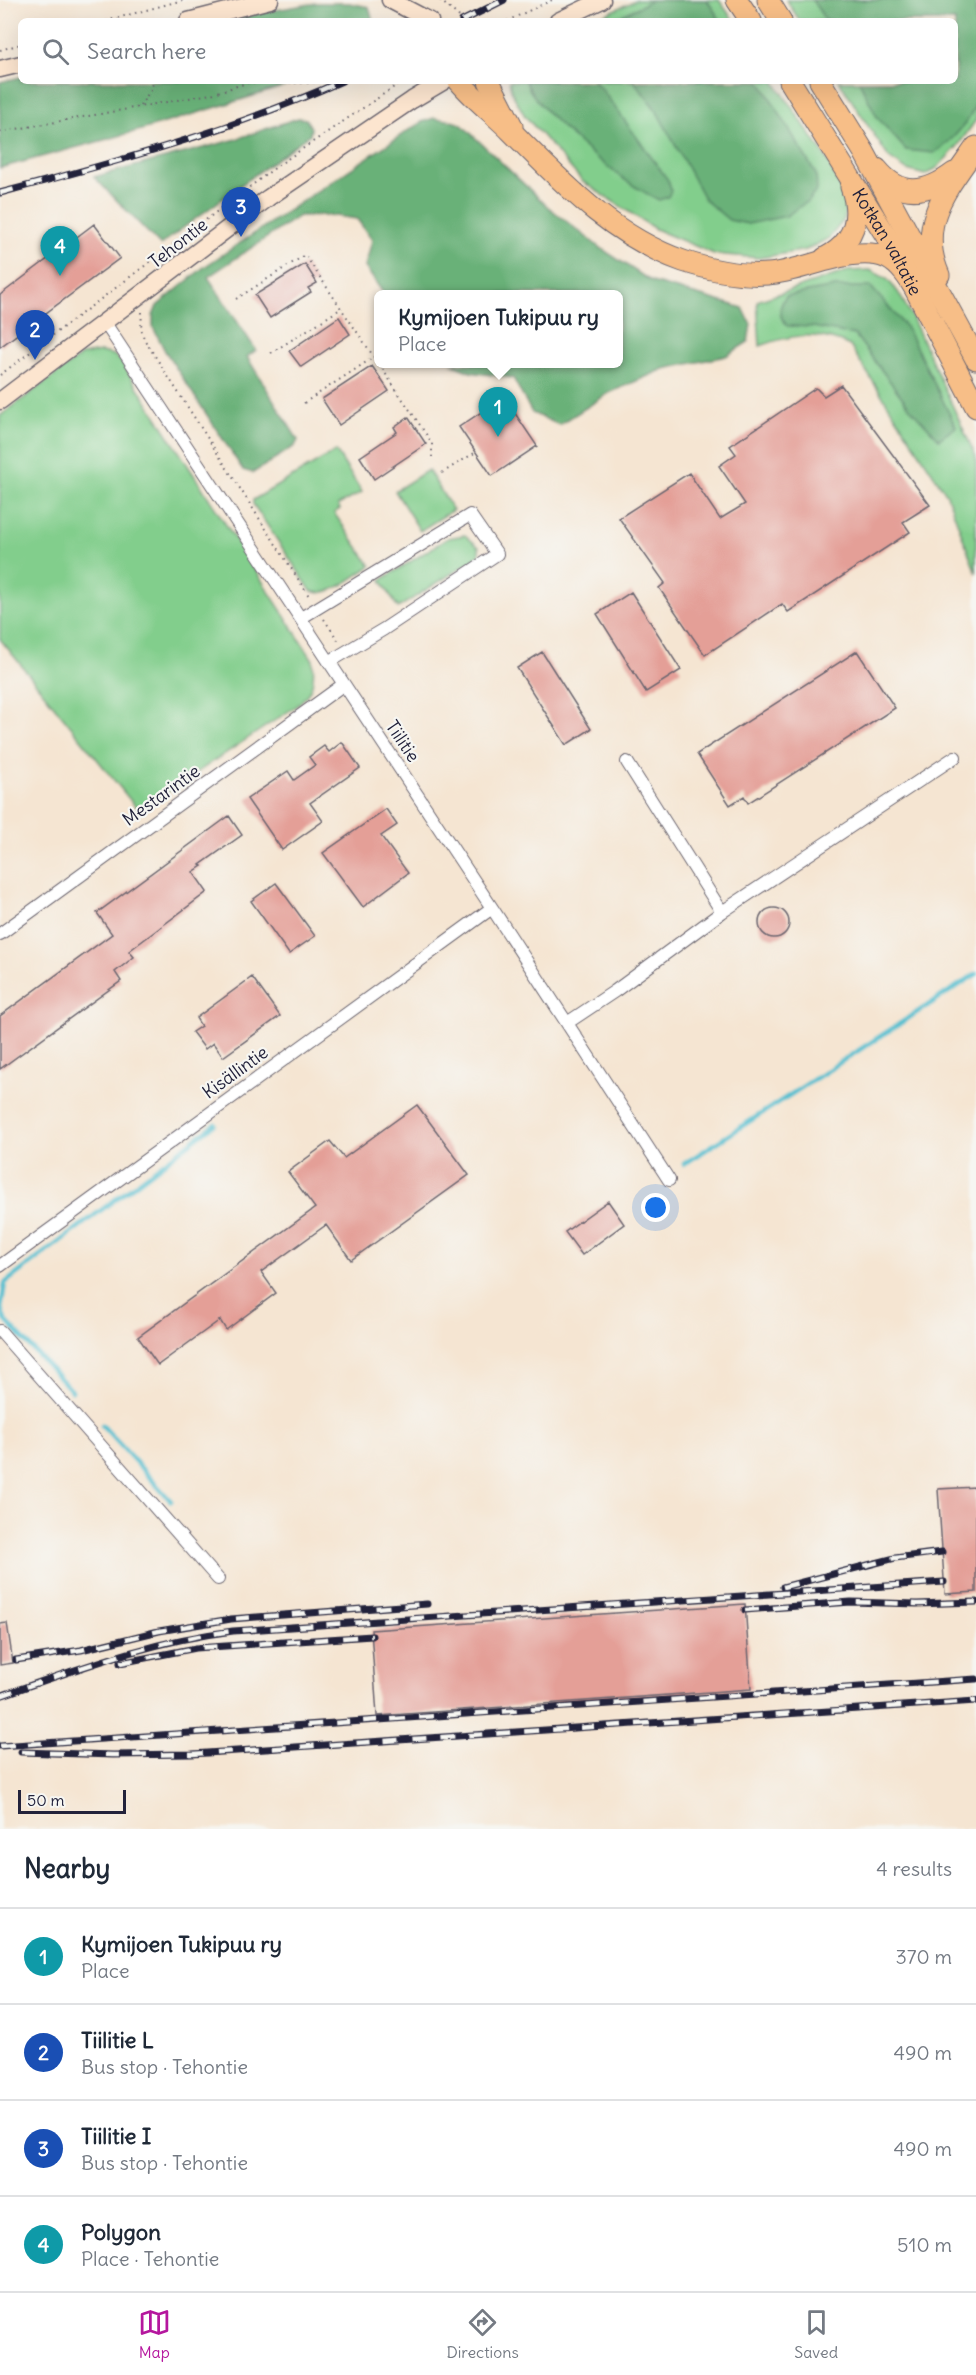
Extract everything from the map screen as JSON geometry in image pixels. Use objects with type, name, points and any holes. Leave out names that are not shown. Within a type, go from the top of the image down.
[{"type":"highway","points":[[737,0],[749,18]]},
{"type":"highway","points":[[768,0],[779,18]]},
{"type":"highway","points":[[462,84],[571,192],[618,228],[660,252],[705,268],[731,273],[768,274],[859,254],[879,255],[895,263],[902,270],[924,303]]},
{"type":"highway","points":[[491,84],[517,134],[528,148]]},
{"type":"highway","name":"Kotkan valtatie","points":[[792,84],[881,226],[924,303],[976,407]]},
{"type":"highway","name":"Kotkan valtatie","points":[[822,84],[864,152],[974,355]]},
{"type":"highway","points":[[864,152],[885,179],[910,190],[921,190],[942,182],[971,154]]},
{"type":"highway","points":[[971,154],[937,208],[932,246],[937,271],[974,355]]},
{"type":"highway","points":[[808,267],[838,250],[854,229],[855,200],[838,158]]},
{"type":"street","points":[[200,18],[270,0]]},
{"type":"street","points":[[390,0],[413,15]]},
{"type":"street","points":[[564,18],[602,0]]},
{"type":"street","points":[[0,69],[18,65]]},
{"type":"street","name":"Tehontie","points":[[0,402],[268,198],[439,84]]},
{"type":"street","name":"Tiilitie","points":[[105,322],[669,1180]]},
{"type":"street","points":[[301,618],[470,515],[497,554],[329,662]]},
{"type":"street","name":"Mestarintie","points":[[0,934],[344,684]]},
{"type":"street","points":[[567,1023],[615,991],[722,912],[955,757]]},
{"type":"street","points":[[627,762],[722,912]]},
{"type":"street","name":"Kisällintie","points":[[0,1266],[492,908]]},
{"type":"street","points":[[0,1331],[218,1579]]},
{"type":"path","points":[[117,18],[183,0]]},
{"type":"path","points":[[440,0],[461,18]]},
{"type":"path","points":[[513,18],[552,0]]},
{"type":"path","points":[[0,50],[18,45]]},
{"type":"path","points":[[140,106],[153,84]]},
{"type":"path","points":[[0,132],[211,94],[244,84]]},
{"type":"path","points":[[0,375],[280,164],[399,84]]},
{"type":"path","points":[[236,299],[305,255],[342,308],[374,357],[304,403]]},
{"type":"path","points":[[272,353],[342,308]]},
{"type":"path","points":[[143,311],[141,328],[144,339],[345,652]]},
{"type":"path","points":[[381,368],[432,443],[432,457]]},
{"type":"path","points":[[442,473],[476,452]]},
{"type":"green space","points":[[636,0],[719,0],[732,18],[597,18]]},
{"type":"green space","points":[[652,0],[707,0],[719,18],[617,18]]},
{"type":"green space","points":[[786,0],[976,0],[976,120],[957,147],[937,168],[925,175],[907,170],[889,158],[841,84],[958,84],[958,18],[798,18]]},
{"type":"green space","points":[[812,0],[976,0],[976,103],[969,118],[947,143],[934,153],[906,150],[877,117],[860,84],[958,84],[958,18],[824,18]]},
{"type":"green space","points":[[316,3],[349,3],[369,7],[372,18],[241,18]]},
{"type":"green space","points":[[18,78],[18,84],[292,84],[145,129],[0,168],[0,82]]},
{"type":"green space","points":[[510,84],[776,84],[827,159],[846,200],[844,220],[829,238],[806,250],[759,258],[714,254],[655,229],[583,182],[525,116],[512,93]]},
{"type":"green space","points":[[528,84],[596,84],[668,180],[671,190],[668,197],[659,200],[644,192],[594,156],[558,123],[532,93]]},
{"type":"green space","points":[[636,84],[762,84],[816,174],[817,190],[808,201],[786,216],[748,224],[729,220],[705,200],[656,110]]},
{"type":"green space","points":[[298,118],[306,119],[311,128],[310,134],[160,245],[94,177],[233,140]]},
{"type":"green space","points":[[434,118],[461,124],[547,206],[599,247],[652,282],[743,308],[751,324],[748,342],[726,356],[664,369],[609,393],[559,425],[532,413],[513,378],[471,372],[461,368],[623,368],[623,290],[381,290],[365,267],[372,240],[357,219],[329,215],[299,216],[208,277],[256,350],[247,357],[298,440],[295,446],[253,473],[243,470],[165,351],[153,327],[153,316],[157,306],[204,267],[422,122]]},
{"type":"green space","points":[[870,270],[887,279],[898,292],[911,315],[976,457],[976,573],[947,495],[850,346],[827,338],[805,336],[783,339],[760,346],[757,301],[848,271]]},
{"type":"green space","points":[[835,287],[871,287],[906,327],[956,427],[939,439],[910,408],[855,335],[813,327],[787,326],[780,311],[786,296]]},
{"type":"green space","points":[[101,352],[114,355],[122,363],[313,660],[312,686],[306,697],[295,707],[139,811],[0,639],[0,416],[82,355]]},
{"type":"green space","points":[[336,451],[362,492],[338,505],[340,509],[334,513],[371,566],[342,585],[318,593],[311,591],[253,504],[253,500]]},
{"type":"green space","points":[[428,470],[453,510],[420,531],[395,491]]},
{"type":"green space","points":[[465,535],[479,547],[479,556],[398,608],[381,580],[448,538]]},
{"type":"building","points":[[94,224],[120,258],[0,347],[0,295]]},
{"type":"building","points":[[305,264],[317,283],[308,288],[311,292],[270,318],[255,295]]},
{"type":"building","points":[[339,317],[350,334],[301,367],[289,351]]},
{"type":"building","points":[[372,366],[389,391],[339,425],[322,399]]},
{"type":"building","points":[[841,385],[930,505],[903,522],[910,532],[788,612],[782,604],[705,655],[659,588],[665,583],[619,518],[689,473],[720,519],[745,504],[719,466],[736,454],[730,446],[816,388],[824,396]]},
{"type":"building","points":[[504,397],[537,446],[492,476],[459,427]]},
{"type":"building","points":[[408,417],[426,444],[374,479],[360,457],[397,432],[394,427]]},
{"type":"building","points":[[631,592],[681,670],[646,692],[597,614]]},
{"type":"building","points":[[857,651],[895,708],[748,803],[744,796],[730,805],[697,754]]},
{"type":"building","points":[[542,652],[591,729],[566,745],[517,668]]},
{"type":"building","points":[[342,742],[360,768],[310,803],[323,821],[282,850],[247,799],[288,771],[294,780],[315,765],[309,757],[324,746],[329,752]]},
{"type":"building","points":[[386,809],[397,825],[381,836],[408,873],[363,907],[323,853]]},
{"type":"building","points":[[229,816],[242,835],[193,872],[207,892],[129,951],[134,957],[115,972],[121,981],[0,1069],[0,1016],[112,934],[97,913]]},
{"type":"building","points":[[276,883],[315,936],[289,954],[251,901]]},
{"type":"building","points":[[774,908],[784,913],[789,923],[784,933],[774,938],[764,933],[759,923],[764,913]]},
{"type":"building","points":[[252,977],[280,1016],[223,1057],[213,1043],[205,1049],[192,1032],[201,1026],[196,1018]]},
{"type":"building","points":[[417,1105],[469,1175],[351,1260],[326,1225],[261,1272],[276,1293],[226,1330],[220,1320],[158,1365],[138,1337],[315,1208],[288,1172],[330,1141],[344,1158]]},
{"type":"building","points":[[608,1201],[624,1224],[582,1255],[565,1232]]},
{"type":"building","points":[[976,1487],[976,1592],[945,1594],[938,1489]]},
{"type":"building","points":[[745,1604],[751,1689],[377,1716],[371,1630]]},
{"type":"building","points":[[7,1623],[13,1663],[0,1665],[0,1624]]},
{"type":"waterway","points":[[684,1164],[976,974]]},
{"type":"waterway","points":[[72,1391],[5,1320],[1,1309],[5,1283],[215,1124]]},
{"type":"waterway","points":[[102,1425],[171,1501]]},
{"type":"railway","points":[[468,18],[504,0]]},
{"type":"railway","points":[[0,193],[174,144],[259,115],[335,84]]},
{"type":"railway","points":[[783,1587],[895,1558],[942,1552]]},
{"type":"railway","points":[[0,1696],[143,1649],[233,1631],[944,1582]]},
{"type":"railway","points":[[745,1610],[851,1602],[917,1604],[976,1602]]},
{"type":"railway","points":[[16,1660],[81,1650],[159,1631],[231,1619],[427,1604]]},
{"type":"railway","points":[[120,1663],[196,1648],[372,1636]]},
{"type":"railway","points":[[0,1746],[976,1679]]},
{"type":"railway","points":[[21,1752],[113,1755],[192,1754],[976,1701]]},
{"type":"place","name":"Tiilitie I","points":[[241,237]]},
{"type":"place","name":"Polygon","points":[[60,276]]},
{"type":"place","name":"Tiilitie L","points":[[35,360]]},
{"type":"place","name":"Kymijoen Tukipuu ry","points":[[498,437]]}]
